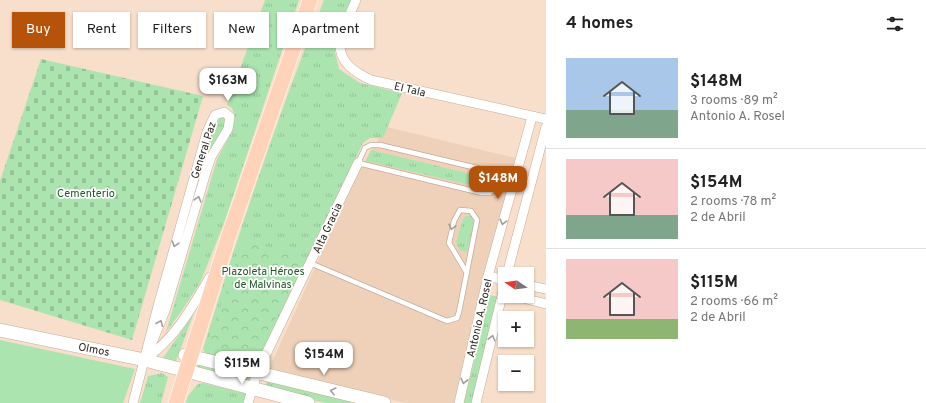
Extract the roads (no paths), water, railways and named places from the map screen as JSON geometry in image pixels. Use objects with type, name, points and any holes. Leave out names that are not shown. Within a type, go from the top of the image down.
[{"type":"main road","points":[[176,403],[206,295],[222,257],[310,0]]},
{"type":"main road","points":[[170,403],[186,363]]},
{"type":"street","name":"El Tala","points":[[356,0],[340,38],[340,53],[345,63],[356,74],[371,80],[546,119]]},
{"type":"street","name":"General Paz","points":[[133,403],[158,306],[207,132],[215,115],[224,112],[230,117],[228,129],[211,157],[166,308],[145,360]]},
{"type":"street","name":"Antonio A. Rosel","points":[[459,403],[488,276],[532,117]]},
{"type":"street","name":"Antonio A. Rosel","points":[[509,267],[546,127]]},
{"type":"street","name":"Alta Gracia","points":[[248,403],[257,372],[358,162]]},
{"type":"street","points":[[145,360],[164,345],[175,333],[187,316],[222,257]]},
{"type":"street","points":[[488,276],[498,278]]},
{"type":"street","points":[[534,286],[546,289]]},
{"type":"street","points":[[486,289],[498,292]]},
{"type":"street","points":[[534,301],[546,304]]},
{"type":"street","name":"Antonio A. Rosel","points":[[476,403],[501,303]]},
{"type":"street","name":"Olmos","points":[[0,330],[145,360],[186,363]]},
{"type":"street","points":[[186,363],[257,372],[355,400],[384,403]]},
{"type":"street","points":[[186,363],[252,389],[308,403]]},
{"type":"lane","points":[[380,145],[480,169],[492,174],[496,182],[495,188],[490,193],[482,194],[358,162],[365,148],[380,145]]},
{"type":"lane","points":[[310,263],[447,321],[457,318],[467,273],[477,220],[471,211],[460,210],[454,221],[449,243],[467,273]]},
{"type":"park label","name":"Cementerio","points":[[86,193]]},
{"type":"park label","name":"Plazoleta Héroes de Malvinas","points":[[263,277]]}]
